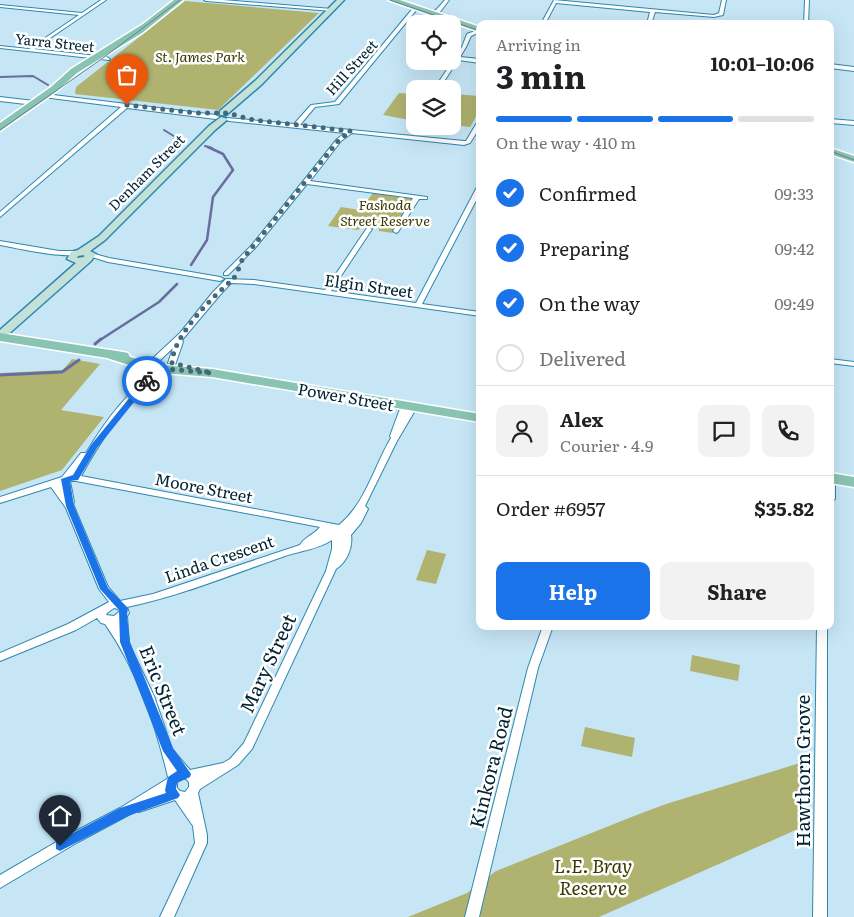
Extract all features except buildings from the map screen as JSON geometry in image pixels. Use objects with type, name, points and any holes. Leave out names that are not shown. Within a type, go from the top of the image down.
[{"type":"main road","points":[[0,128],[54,89],[73,81],[108,58],[179,0]]},
{"type":"main road","points":[[392,0],[476,29]]},
{"type":"main road","points":[[54,89],[63,79],[145,26]]},
{"type":"main road","points":[[834,152],[854,159]]},
{"type":"main road","name":"Power Street","points":[[2,337],[112,356],[130,363],[161,364],[476,417]]},
{"type":"main road","points":[[834,479],[854,482]]},
{"type":"street","points":[[27,50],[104,0]]},
{"type":"street","points":[[206,0],[332,10]]},
{"type":"street","name":"Denham Street","points":[[2,337],[341,0]]},
{"type":"street","points":[[432,14],[437,12],[447,0]]},
{"type":"street","points":[[544,20],[556,1],[712,16],[720,15],[724,0]]},
{"type":"street","points":[[806,20],[808,0]]},
{"type":"street","points":[[0,6],[83,14]]},
{"type":"street","name":"Hill Street","points":[[296,125],[312,106],[337,103],[416,8]]},
{"type":"street","points":[[650,20],[653,11]]},
{"type":"street","points":[[461,50],[469,35],[476,32]]},
{"type":"street","name":"Yarra Street","points":[[0,47],[108,58]]},
{"type":"street","points":[[461,58],[476,60]]},
{"type":"street","points":[[834,66],[854,69]]},
{"type":"street","points":[[44,96],[442,142],[468,142],[476,130]]},
{"type":"street","points":[[0,99],[34,103]]},
{"type":"street","points":[[1,215],[130,106]]},
{"type":"street","points":[[834,121],[854,123]]},
{"type":"street","points":[[141,386],[155,374],[227,278],[339,140],[344,130]]},
{"type":"street","points":[[339,140],[351,131]]},
{"type":"street","points":[[306,182],[421,198],[396,231]]},
{"type":"street","points":[[418,305],[476,195]]},
{"type":"street","points":[[326,292],[369,229]]},
{"type":"street","name":"Elgin Street","points":[[0,243],[206,275],[476,313]]},
{"type":"street","points":[[76,478],[94,446],[141,386],[175,350],[183,335]]},
{"type":"street","points":[[834,361],[854,364]]},
{"type":"street","name":"Mary Street","points":[[0,882],[51,851],[124,812],[228,765],[239,758],[248,746],[331,570],[337,533],[358,522],[364,501],[409,406]]},
{"type":"street","points":[[94,446],[82,457],[65,479],[70,506],[104,589],[121,609]]},
{"type":"street","name":"Moore Street","points":[[0,500],[65,479],[76,478],[337,533]]},
{"type":"street","points":[[53,483],[70,506]]},
{"type":"street","name":"Linda Crescent","points":[[121,609],[295,549],[320,543],[337,533]]},
{"type":"street","points":[[104,589],[105,615]]},
{"type":"street","points":[[0,657],[121,609]]},
{"type":"street","points":[[105,615],[121,609]]},
{"type":"street","name":"Eric Street","points":[[121,609],[125,642],[183,785]]},
{"type":"street","name":"Eric Street","points":[[105,615],[125,642]]},
{"type":"street","name":"Kinkora Road","points":[[472,917],[533,668],[547,630]]},
{"type":"street","name":"Hawthorn Grove","points":[[820,917],[822,630]]},
{"type":"street","points":[[168,917],[201,843],[200,828],[183,785]]},
{"type":"green space","name":"St. James Park","points":[[185,1],[319,13],[218,110],[75,94],[76,87]]},
{"type":"green space","points":[[399,93],[406,94],[406,119],[383,115]]},
{"type":"green space","points":[[461,95],[476,96],[476,117],[470,127],[461,126]]},
{"type":"green space","name":"Fashoda Street Reserve","points":[[373,193],[414,198],[393,233],[379,231],[378,227],[364,226],[358,230],[328,226],[341,207],[360,210]]},
{"type":"green space","points":[[72,359],[100,364],[61,410],[104,417],[62,470],[0,491],[0,373],[63,370]]},
{"type":"green space","points":[[427,550],[446,554],[436,584],[416,580]]},
{"type":"green space","points":[[692,655],[740,665],[738,681],[690,671]]},
{"type":"green space","points":[[585,727],[635,738],[632,757],[581,746]]},
{"type":"green space","name":"L.E. Bray Reserve","points":[[800,763],[798,829],[599,917],[408,917],[467,893],[496,871],[634,816],[666,804]]},
{"type":"waterway","points":[[0,77],[33,76],[48,85]]},
{"type":"waterway","points":[[164,130],[185,143]]},
{"type":"waterway","points":[[205,146],[212,148]]},
{"type":"waterway","points":[[191,265],[207,240],[213,197],[233,170],[223,154],[208,147]]},
{"type":"waterway","points":[[100,340],[159,302],[177,284]]},
{"type":"waterway","points":[[95,344],[101,339]]},
{"type":"waterway","points":[[0,375],[62,372],[79,360]]},
{"type":"tram line","points":[[0,130],[103,58],[180,0]]},
{"type":"tram line","points":[[390,0],[476,30]]},
{"type":"tram line","points":[[834,152],[854,160]]},
{"type":"way so far","points":[[127,105],[195,113],[228,113],[253,120],[351,131],[339,140],[242,260],[234,279],[229,281],[216,294],[183,335],[175,350],[172,363],[192,366],[212,373],[166,369],[155,374],[147,381]]},
{"type":"route","points":[[60,846],[124,812],[174,795],[170,790],[170,783],[178,775],[186,774],[168,751],[125,642],[122,616],[124,608],[117,604],[104,589],[70,506],[65,479],[76,478],[94,446],[147,381]]}]
